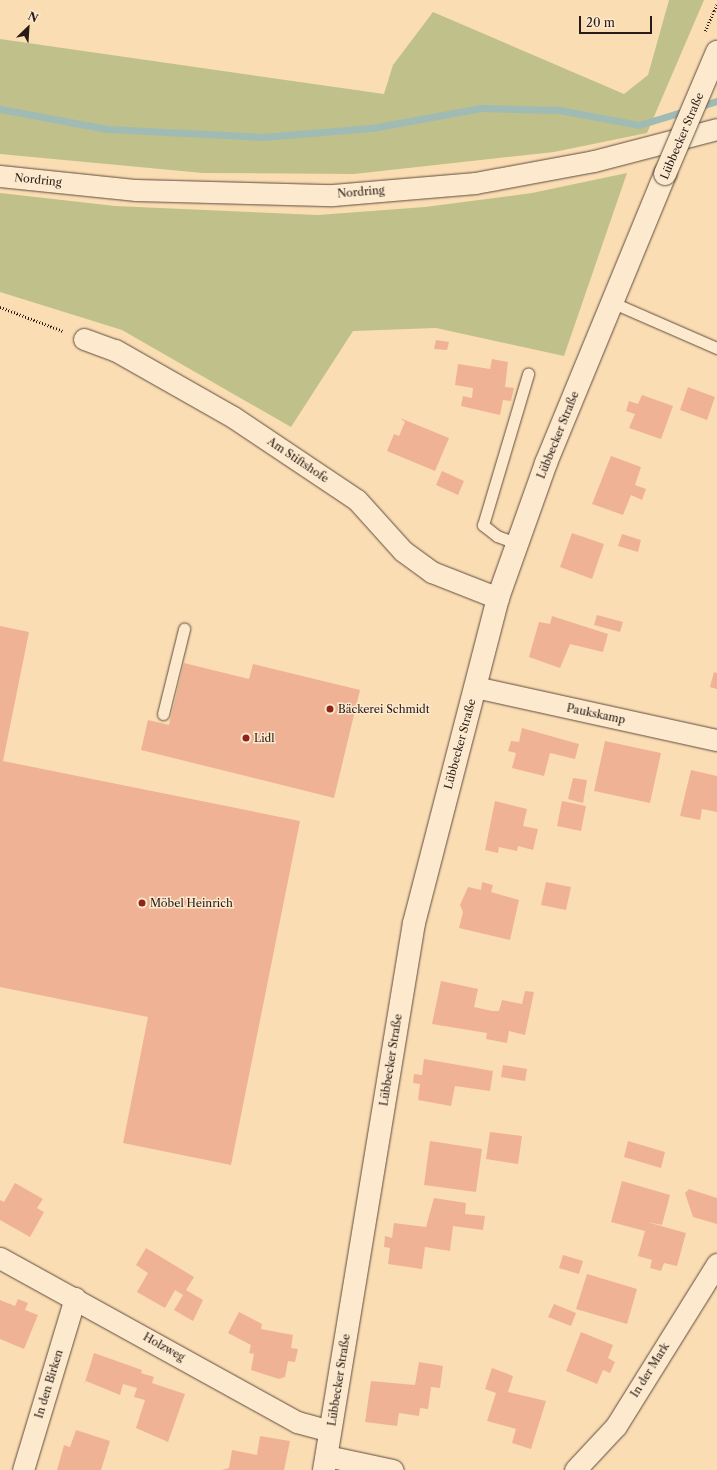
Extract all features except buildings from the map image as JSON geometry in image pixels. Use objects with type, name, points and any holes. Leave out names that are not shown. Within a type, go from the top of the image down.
[{"type":"street","name":"Lübbecker Straße","points":[[326,1463],[414,923],[498,598],[516,544],[611,302],[717,52]]},
{"type":"street","name":"Nordring","points":[[0,176],[136,190],[333,195],[475,183],[594,161],[717,129]]},
{"type":"street","name":"Am Stiftshofe","points":[[84,339],[115,350],[234,416],[357,500],[403,552],[432,572],[498,598]]},
{"type":"street","name":"Paukskamp","points":[[475,687],[717,740]]},
{"type":"street","name":"Holzweg","points":[[0,1258],[75,1298],[297,1422],[330,1431]]},
{"type":"street","name":"In der Mark","points":[[575,1470],[616,1426],[717,1264]]},
{"type":"street","name":"In den Birken","points":[[23,1470],[75,1298]]},
{"type":"street","points":[[326,1463],[392,1470]]},
{"type":"lane","points":[[611,302],[717,348]]},
{"type":"lane","points":[[516,544],[498,536],[484,525],[528,374]]},
{"type":"lane","points":[[163,714],[184,629]]},
{"type":"path","points":[[714,11],[717,4]]},
{"type":"path","points":[[0,306],[84,339]]},
{"type":"green space","points":[[669,0],[704,0],[647,133],[554,152],[354,174],[203,173],[0,154],[0,39],[384,94],[393,65],[433,12],[624,94],[648,75]]},
{"type":"green space","points":[[627,173],[564,356],[436,328],[353,331],[291,427],[122,330],[0,292],[0,193],[115,206],[318,215],[425,207],[532,193]]},
{"type":"waterway","points":[[698,107],[717,101]]},
{"type":"waterway","points":[[0,109],[107,129],[263,137],[372,128],[481,108],[559,110],[639,125],[688,110]]},
{"type":"place","name":"Bäckerei Schmidt","points":[[330,709]]},
{"type":"place","name":"Lidl","points":[[246,738]]},
{"type":"place","name":"Möbel Heinrich","points":[[142,903]]}]
